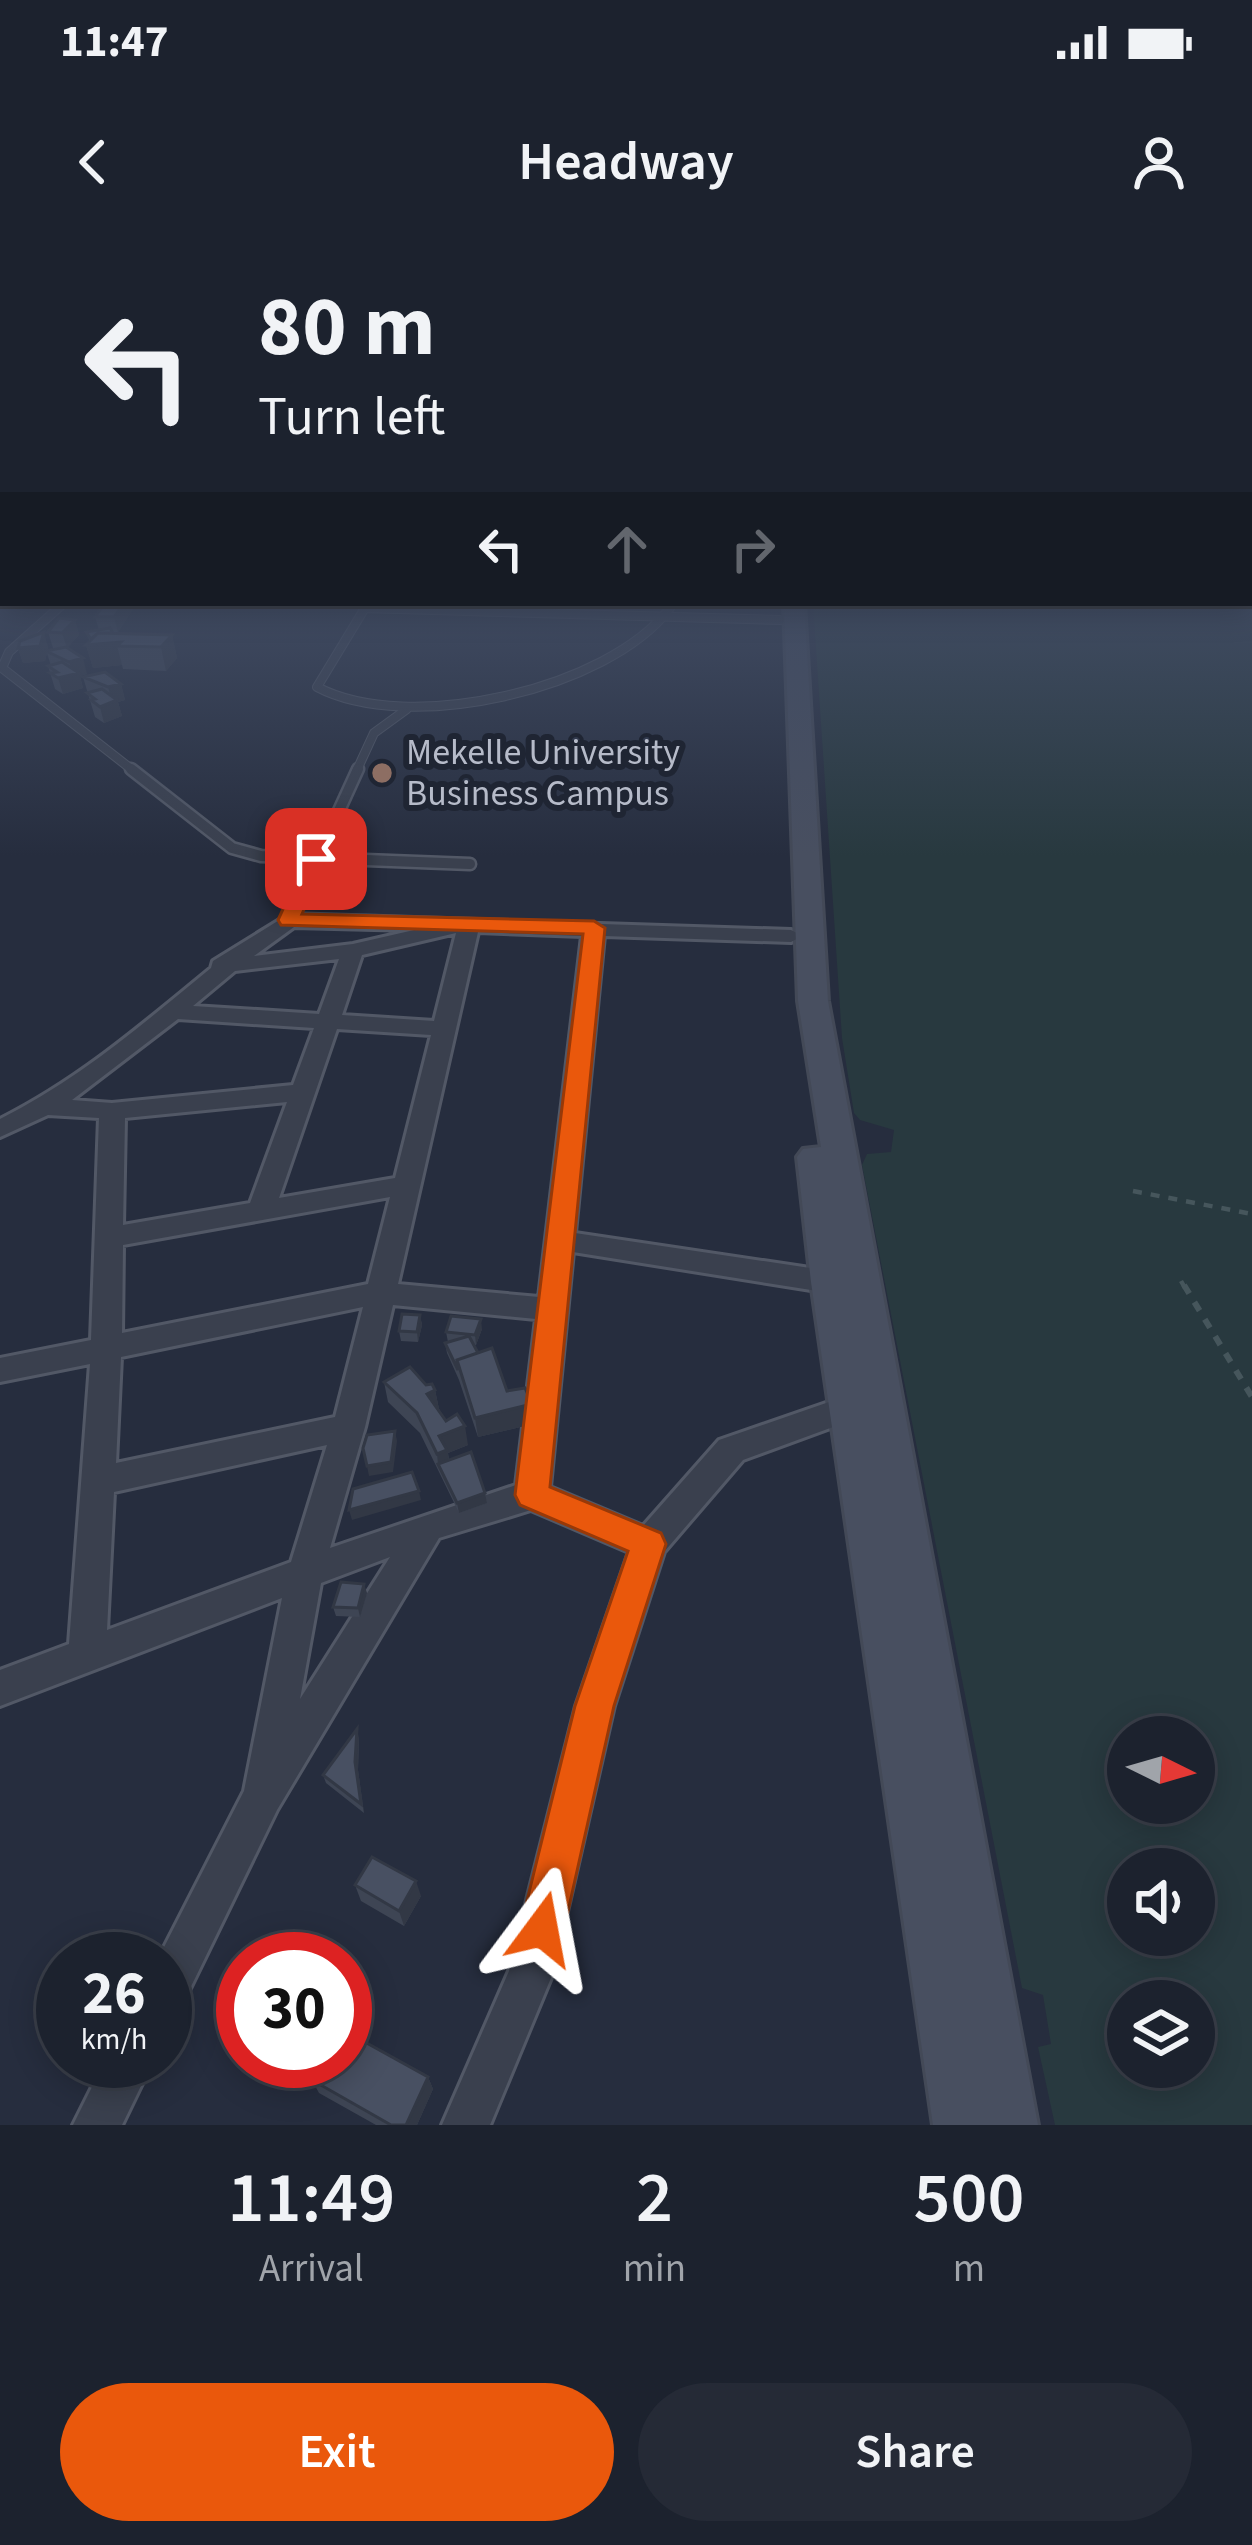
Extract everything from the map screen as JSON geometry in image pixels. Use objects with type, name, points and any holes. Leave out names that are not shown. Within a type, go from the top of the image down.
[{"type":"main road","points":[[786,680],[791,936],[830,1282],[965,2125]]},
{"type":"main road","points":[[789,680],[813,1001],[1006,2125]]},
{"type":"street","points":[[0,1129],[49,1108],[221,966],[289,920],[791,936]]},
{"type":"street","points":[[221,966],[353,951],[469,924]]},
{"type":"street","points":[[263,1796],[304,1577],[349,1426],[469,924]]},
{"type":"street","points":[[532,1495],[564,1241],[594,928]]},
{"type":"street","points":[[262,1207],[353,951]]},
{"type":"street","points":[[168,1011],[444,1030]]},
{"type":"street","points":[[49,1108],[112,1112],[305,1091]]},
{"type":"street","points":[[87,1658],[106,1352],[112,1112]]},
{"type":"street","points":[[110,1237],[407,1185]]},
{"type":"street","points":[[564,1241],[830,1282]]},
{"type":"street","points":[[0,1370],[380,1293],[554,1310]]},
{"type":"street","points":[[466,2125],[531,1973],[595,1706],[649,1544],[731,1450],[852,1407]]},
{"type":"street","points":[[98,1480],[349,1426]]},
{"type":"street","points":[[0,1688],[427,1527],[532,1495],[649,1544]]},
{"type":"street","points":[[192,1937],[263,1796],[427,1527]]},
{"type":"street","points":[[98,2125],[116,2088]]},
{"type":"lane","points":[[17,680],[232,848],[261,856],[470,864]]},
{"type":"lane","points":[[289,920],[374,733],[374,722],[360,707],[317,687],[321,680]]},
{"type":"lane","points":[[360,707],[412,707],[514,692],[553,680]]},
{"type":"lane","points":[[374,733],[412,707]]},
{"type":"path","points":[[1133,1191],[1252,1214]]},
{"type":"path","points":[[1181,1282],[1252,1397]]},
{"type":"shaded area","points":[[818,680],[1252,680],[1252,2125],[1055,2125],[1038,2047],[1051,2044],[1043,1995],[1022,1988],[862,1165],[867,1154],[891,1152],[894,1130],[860,1120],[854,1113],[842,1038]]},
{"type":"building","points":[[90,680],[121,684],[108,687]]},
{"type":"building","points":[[102,689],[117,700],[100,707],[87,693]]},
{"type":"building","points":[[402,1314],[420,1315],[417,1332],[399,1331]]},
{"type":"building","points":[[451,1316],[481,1319],[475,1335],[446,1332]]},
{"type":"building","points":[[469,1336],[478,1353],[457,1360],[458,1370],[445,1343]]},
{"type":"building","points":[[492,1348],[507,1391],[525,1388],[532,1404],[475,1418],[457,1360]]},
{"type":"building","points":[[410,1367],[426,1385],[432,1384],[435,1390],[427,1394],[446,1421],[457,1414],[465,1426],[439,1436],[447,1450],[437,1454],[417,1413],[384,1382]]},
{"type":"building","points":[[395,1431],[391,1462],[367,1466],[363,1448],[367,1435]]},
{"type":"building","points":[[471,1452],[485,1493],[457,1503],[438,1464]]},
{"type":"building","points":[[412,1472],[419,1491],[349,1510],[353,1489]]},
{"type":"building","points":[[341,1582],[364,1584],[358,1608],[333,1607]]},
{"type":"building","points":[[357,1729],[355,1762],[361,1804],[323,1775]]},
{"type":"building","points":[[372,1857],[416,1881],[399,1911],[355,1885]]},
{"type":"building","points":[[372,2046],[428,2077],[406,2125],[391,2125],[326,2088],[372,2088]]},
{"type":"place","name":"Mekelle University Business Campus","points":[[382,773]]},
{"type":"route","points":[[316,859],[289,920],[594,928],[564,1241],[532,1495],[649,1544],[595,1706],[542,1929]]}]
